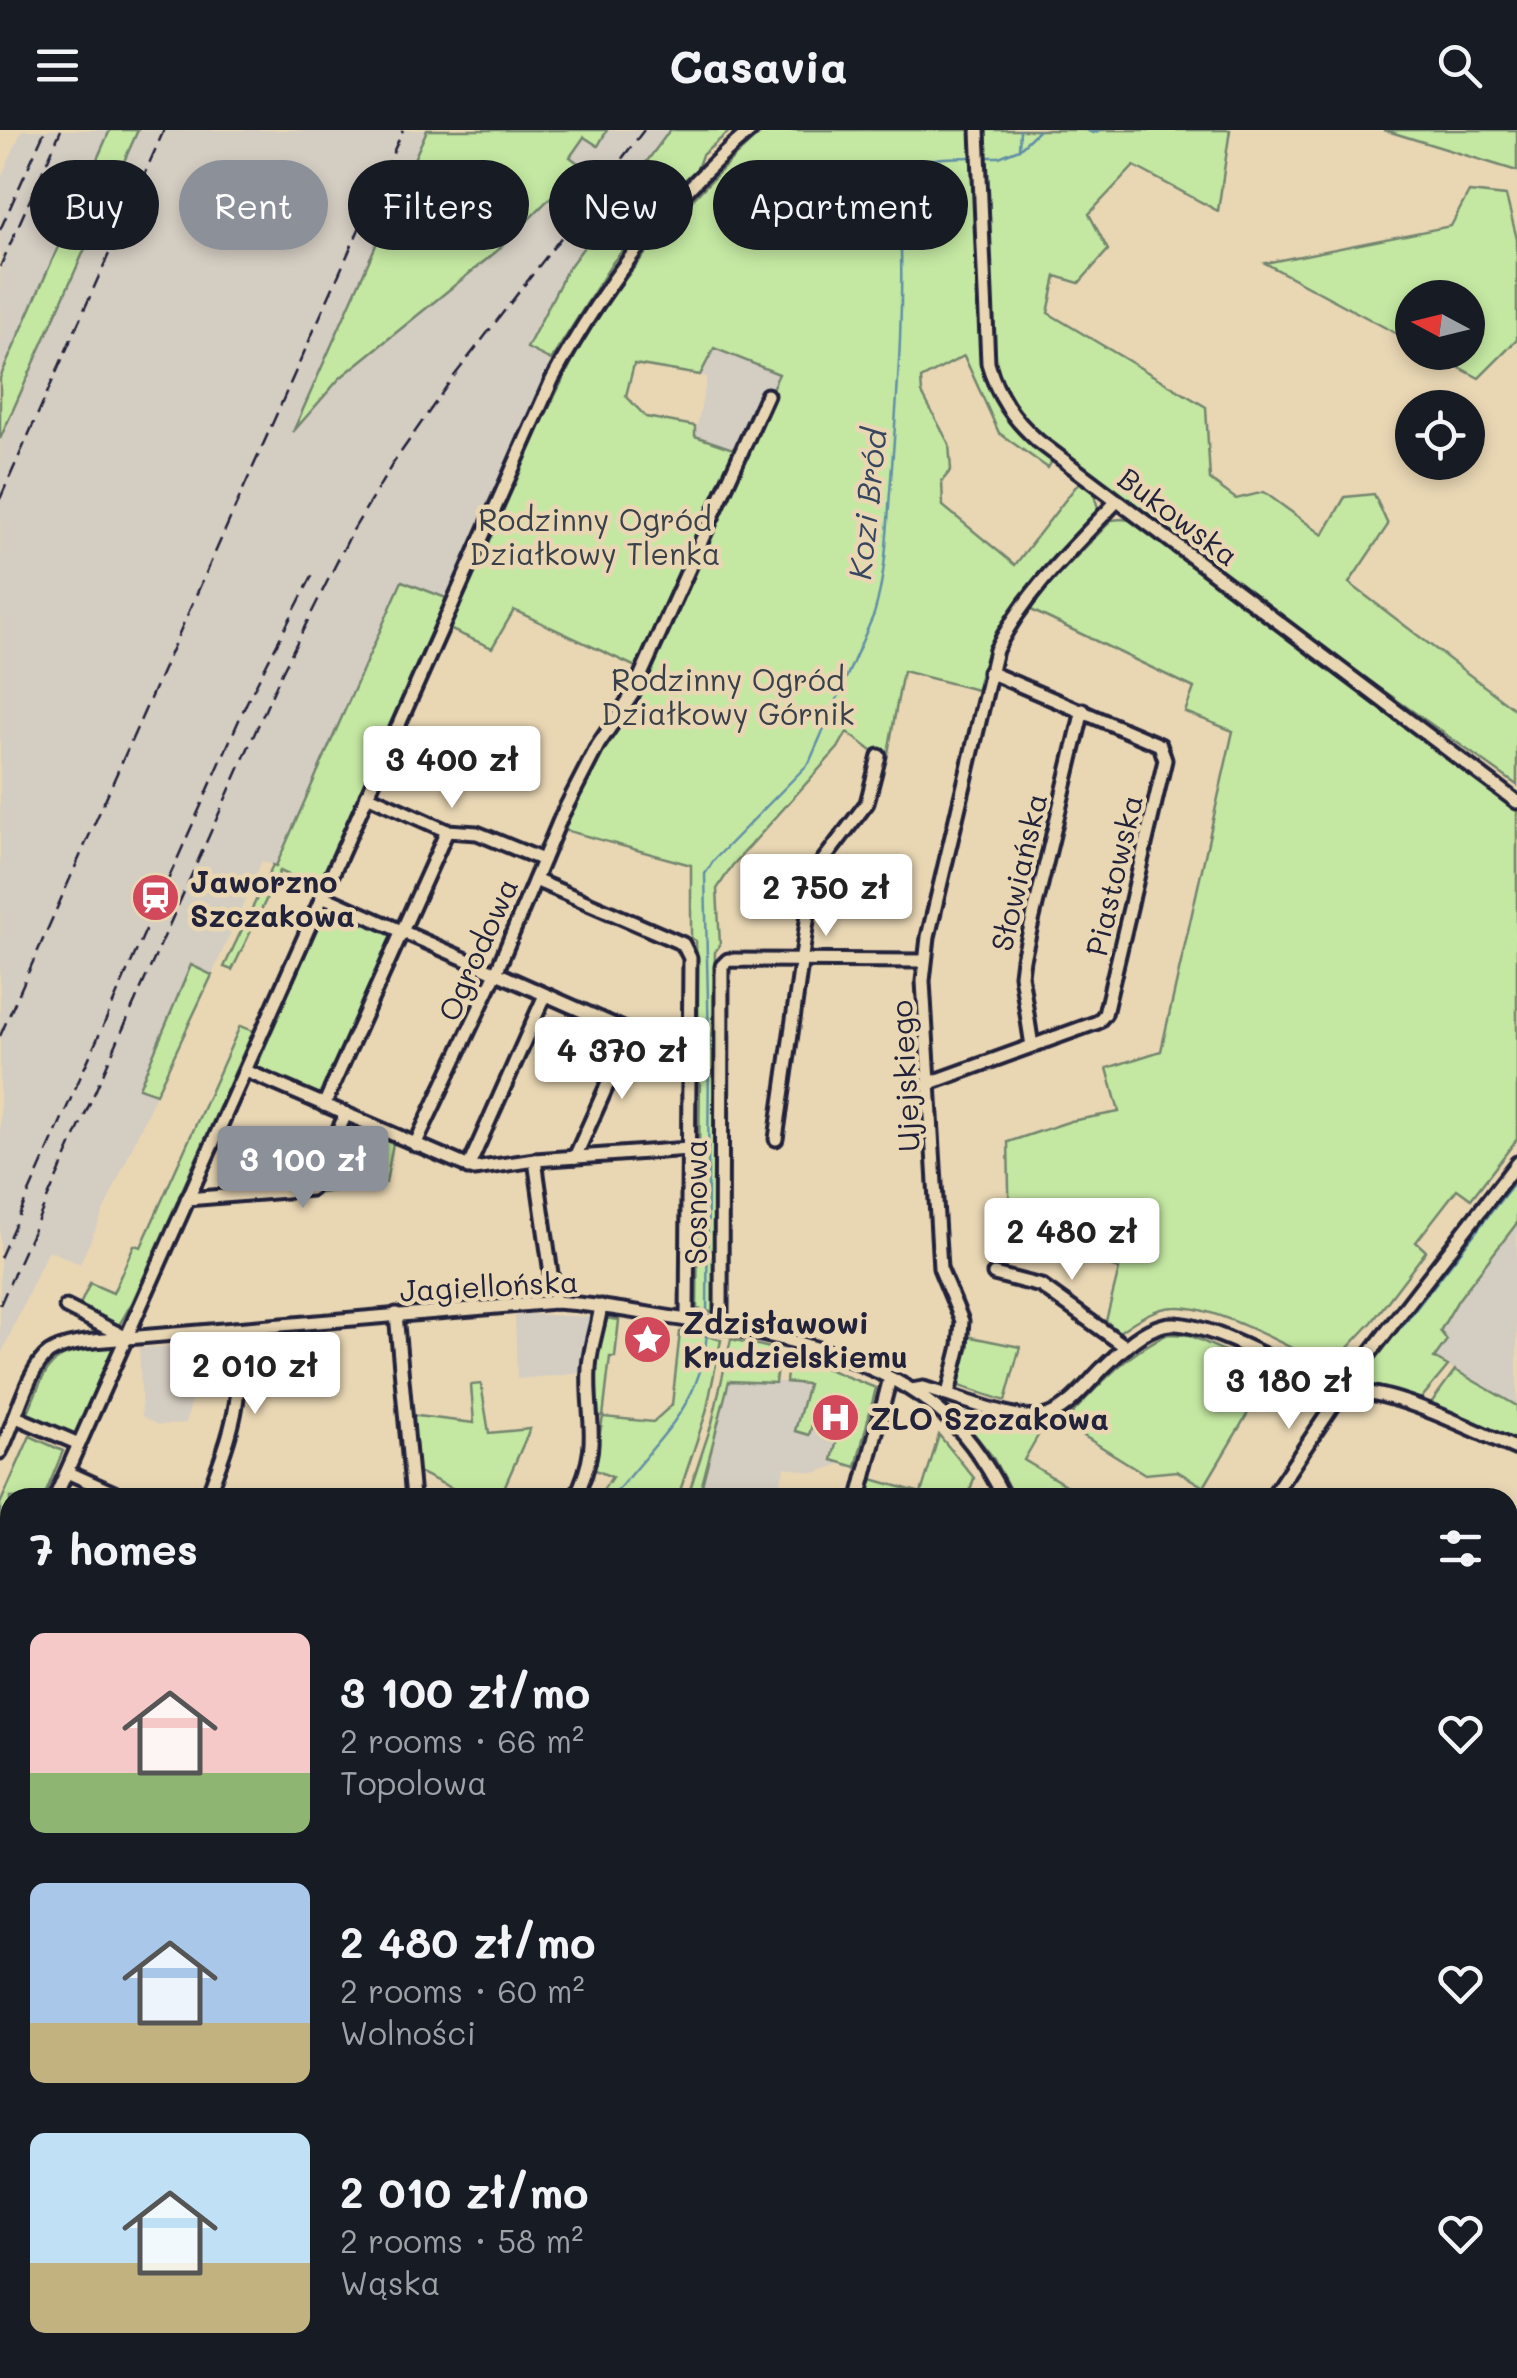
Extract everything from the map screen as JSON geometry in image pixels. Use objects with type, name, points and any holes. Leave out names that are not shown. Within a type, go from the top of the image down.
[{"type":"street","points":[[60,1488],[567,352],[620,270],[654,228],[751,130]]},
{"type":"street","name":"Bukowska","points":[[978,135],[984,336],[992,380],[1004,403],[1027,431],[1517,802]]},
{"type":"street","name":"Ogrodowa","points":[[416,1146],[539,870],[598,745],[632,694],[767,395]]},
{"type":"street","name":"Ujejskiego","points":[[950,1420],[962,1329],[956,1303],[940,1268],[924,961],[988,672],[1012,618],[1118,501]]},
{"type":"street","name":"Piastowska","points":[[930,1082],[1098,1022],[1105,1014],[1164,760],[1160,745],[988,672]]},
{"type":"street","name":"Słowiańska","points":[[1032,1046],[1021,975],[1023,959],[1082,710]]},
{"type":"street","points":[[776,1138],[816,872],[867,803],[879,756]]},
{"type":"street","points":[[367,794],[447,831],[477,833],[523,854],[539,870],[683,944],[690,958],[688,1320]]},
{"type":"street","points":[[324,1105],[447,831]]},
{"type":"street","points":[[322,896],[689,1058]]},
{"type":"street","name":"Sosnowa","points":[[719,1325],[722,966],[728,960],[801,960]]},
{"type":"street","points":[[801,960],[924,961]]},
{"type":"street","points":[[468,1168],[544,995]]},
{"type":"street","points":[[576,1157],[630,1032]]},
{"type":"street","points":[[246,1070],[468,1168],[690,1149]]},
{"type":"street","points":[[187,1199],[311,1189],[346,1114]]},
{"type":"street","points":[[536,1160],[555,1302]]},
{"type":"street","points":[[1278,1488],[1343,1390],[1517,1163]]},
{"type":"street","points":[[994,1274],[1042,1286],[1126,1346]]},
{"type":"street","name":"Jagiellońska","points":[[16,1417],[37,1366],[50,1353],[127,1338],[555,1302],[719,1325],[793,1342],[890,1378],[950,1420],[974,1446],[998,1488]]},
{"type":"street","points":[[579,1488],[591,1452],[589,1367],[601,1306]]},
{"type":"street","points":[[66,1308],[127,1338]]},
{"type":"street","points":[[396,1314],[412,1488]]},
{"type":"street","points":[[912,1390],[923,1388],[1020,1416],[1045,1416],[1062,1408],[1142,1334],[1165,1324],[1190,1324],[1334,1391],[1352,1389],[1416,1406],[1517,1449]]},
{"type":"street","points":[[210,1488],[236,1412],[241,1382],[235,1329]]},
{"type":"street","points":[[861,1488],[890,1378]]},
{"type":"street","points":[[0,1452],[16,1417],[79,1444]]},
{"type":"street","points":[[67,1472],[103,1488]]},
{"type":"shaded area","points":[[22,130],[670,130],[648,160],[549,160],[549,250],[582,250],[527,347],[551,360],[446,598],[402,581],[275,866],[262,861],[212,975],[192,966],[139,1087],[156,1094],[80,1264],[48,1250],[0,1357],[0,180]]},
{"type":"shaded area","points":[[714,348],[779,374],[744,453],[695,436],[707,377],[700,375]]},
{"type":"shaded area","points":[[1517,1186],[1517,1406],[1400,1338]]},
{"type":"shaded area","points":[[515,1316],[592,1317],[583,1355],[585,1373],[517,1379]]},
{"type":"shaded area","points":[[188,1345],[192,1398],[186,1423],[158,1425],[142,1416],[139,1348]]},
{"type":"shaded area","points":[[729,1380],[874,1391],[874,1406],[857,1469],[840,1464],[815,1473],[785,1467],[779,1488],[702,1485]]},
{"type":"green space","points":[[110,130],[138,130],[125,160],[97,160]]},
{"type":"green space","points":[[427,130],[607,130],[598,146],[584,137],[570,157],[574,160],[549,160],[549,199],[529,219],[529,160],[414,160]]},
{"type":"green space","points":[[670,130],[731,130],[702,155],[693,173],[693,160],[648,160]]},
{"type":"green space","points":[[764,130],[972,130],[983,367],[991,392],[1006,417],[1053,459],[1048,468],[999,433],[964,356],[921,379],[922,393],[949,444],[951,470],[942,481],[943,506],[1015,565],[1080,481],[1093,492],[1098,508],[1092,522],[1006,618],[983,664],[977,690],[903,671],[888,753],[872,751],[847,732],[838,748],[732,866],[717,889],[720,945],[715,952],[714,990],[716,1313],[697,1309],[700,1075],[696,941],[691,938],[691,865],[561,829],[779,374],[714,348],[700,375],[634,364],[626,396],[646,417],[695,426],[695,436],[736,450],[638,668],[514,610],[492,648],[449,629],[541,425],[591,328],[649,250],[693,250],[693,200],[713,179],[713,250],[968,250],[968,160],[733,160]]},
{"type":"green space","points":[[983,130],[1230,130],[1218,211],[1134,166],[1089,214],[1108,250],[1079,283],[1056,276],[1048,313],[1206,407],[1210,480],[1236,499],[1264,492],[1323,535],[1345,497],[1374,494],[1388,525],[1349,583],[1517,711],[1517,785],[1254,599],[1023,420],[1002,389],[992,352]]},
{"type":"green space","points":[[1384,130],[1517,130],[1517,171]]},
{"type":"green space","points":[[1469,192],[1506,196],[1517,239],[1517,340],[1479,378],[1464,370],[1485,370],[1485,280],[1395,280],[1395,333],[1265,263],[1451,226]]},
{"type":"green space","points":[[57,250],[84,250],[0,439],[0,378]]},
{"type":"green space","points":[[374,250],[498,250],[340,378],[293,432]]},
{"type":"green space","points":[[582,250],[623,250],[551,360],[527,348],[567,270]]},
{"type":"green space","points":[[1112,520],[1130,520],[1517,811],[1517,1139],[1471,1199],[1457,1189],[1416,1242],[1426,1251],[1372,1322],[1330,1367],[1233,1321],[1193,1309],[1161,1309],[1119,1332],[1106,1321],[1119,1269],[1010,1235],[1008,1142],[1071,1121],[1119,1112],[1107,1068],[1161,1051],[1233,731],[1185,712],[1194,688],[1027,608]]},
{"type":"green space","points":[[402,581],[446,598],[317,888],[280,871],[232,970],[224,967],[273,865],[276,866]]},
{"type":"green space","points":[[326,908],[392,935],[322,1098],[255,1070]]},
{"type":"green space","points":[[191,965],[212,975],[156,1094],[139,1088]]},
{"type":"green space","points":[[240,1026],[253,1031],[118,1327],[79,1307],[90,1283],[113,1293],[134,1245],[141,1247]]},
{"type":"green space","points":[[344,1124],[393,1143],[386,1183],[315,1194]]},
{"type":"green space","points":[[1517,1172],[1517,1223],[1458,1300],[1440,1331],[1447,1340],[1434,1358],[1448,1366],[1419,1401],[1365,1384],[1361,1380],[1364,1370]]},
{"type":"green space","points":[[605,1318],[619,1320],[603,1417],[596,1413],[594,1369]]},
{"type":"green space","points":[[688,1330],[721,1340],[706,1413],[681,1488],[604,1488],[612,1477],[593,1469],[603,1417],[653,1422],[672,1405],[680,1332]]},
{"type":"green space","points":[[1168,1334],[1189,1335],[1266,1370],[1259,1383],[1264,1386],[1204,1487],[1177,1471],[1145,1474],[1063,1423],[1124,1362]]},
{"type":"green space","points":[[966,1336],[1020,1347],[1005,1401],[956,1385]]},
{"type":"green space","points":[[731,1339],[779,1350],[775,1383],[729,1381],[702,1485],[712,1488],[691,1488],[712,1423]]},
{"type":"green space","points":[[117,1345],[76,1435],[27,1415],[42,1379],[56,1360],[78,1351]]},
{"type":"green space","points":[[789,1354],[876,1388],[856,1467],[832,1460],[845,1408],[819,1400],[809,1435],[795,1431],[808,1384],[786,1382]]},
{"type":"green space","points":[[1455,1370],[1517,1406],[1517,1441],[1432,1408],[1431,1403]]},
{"type":"green space","points":[[481,1384],[489,1433],[530,1429],[504,1488],[451,1488],[416,1471],[409,1415],[474,1423],[471,1385]]},
{"type":"green space","points":[[970,1411],[1028,1427],[1039,1434],[1024,1460],[1070,1488],[1009,1488],[992,1456],[963,1420]]},
{"type":"green space","points":[[939,1435],[974,1478],[971,1488],[923,1488]]},
{"type":"green space","points":[[30,1436],[63,1451],[48,1488],[7,1488]]},
{"type":"green space","points":[[872,1479],[904,1488],[870,1488]]},
{"type":"waterway","name":"Kozi Bród","points":[[986,157],[999,157],[1019,149],[1020,130]]},
{"type":"waterway","points":[[1019,149],[1039,130]]},
{"type":"waterway","points":[[1086,130],[1100,130]]},
{"type":"waterway","name":"Kozi Bród","points":[[707,1318],[709,1043],[705,874],[714,860],[809,763],[874,614],[885,554],[898,378],[898,186],[902,176],[918,163],[973,157]]},
{"type":"waterway","points":[[1402,1327],[1517,1179]]},
{"type":"waterway","name":"Kozi Bród","points":[[620,1488],[688,1400],[698,1378],[707,1326]]},
{"type":"railway","points":[[0,230],[45,130]]},
{"type":"railway","points":[[0,267],[61,130]]},
{"type":"railway","points":[[0,499],[164,130]]},
{"type":"railway","points":[[0,1036],[403,130]]},
{"type":"railway","points":[[0,1305],[282,672],[352,532],[392,465],[451,380],[644,130]]},
{"type":"railway","points":[[0,1258],[247,702],[314,572]]},
{"type":"place","name":"Jaworzno Szczakowa","points":[[155,898]]},
{"type":"place","name":"Zdzisławowi Krudzielskiemu","points":[[648,1339]]},
{"type":"place","name":"ZLO Szczakowa","points":[[835,1418]]},
{"type":"park label","name":"Rodzinny Ogród Działkowy Tlenka","points":[[595,536]]},
{"type":"park label","name":"Rodzinny Ogród Działkowy Górnik","points":[[728,696]]}]
